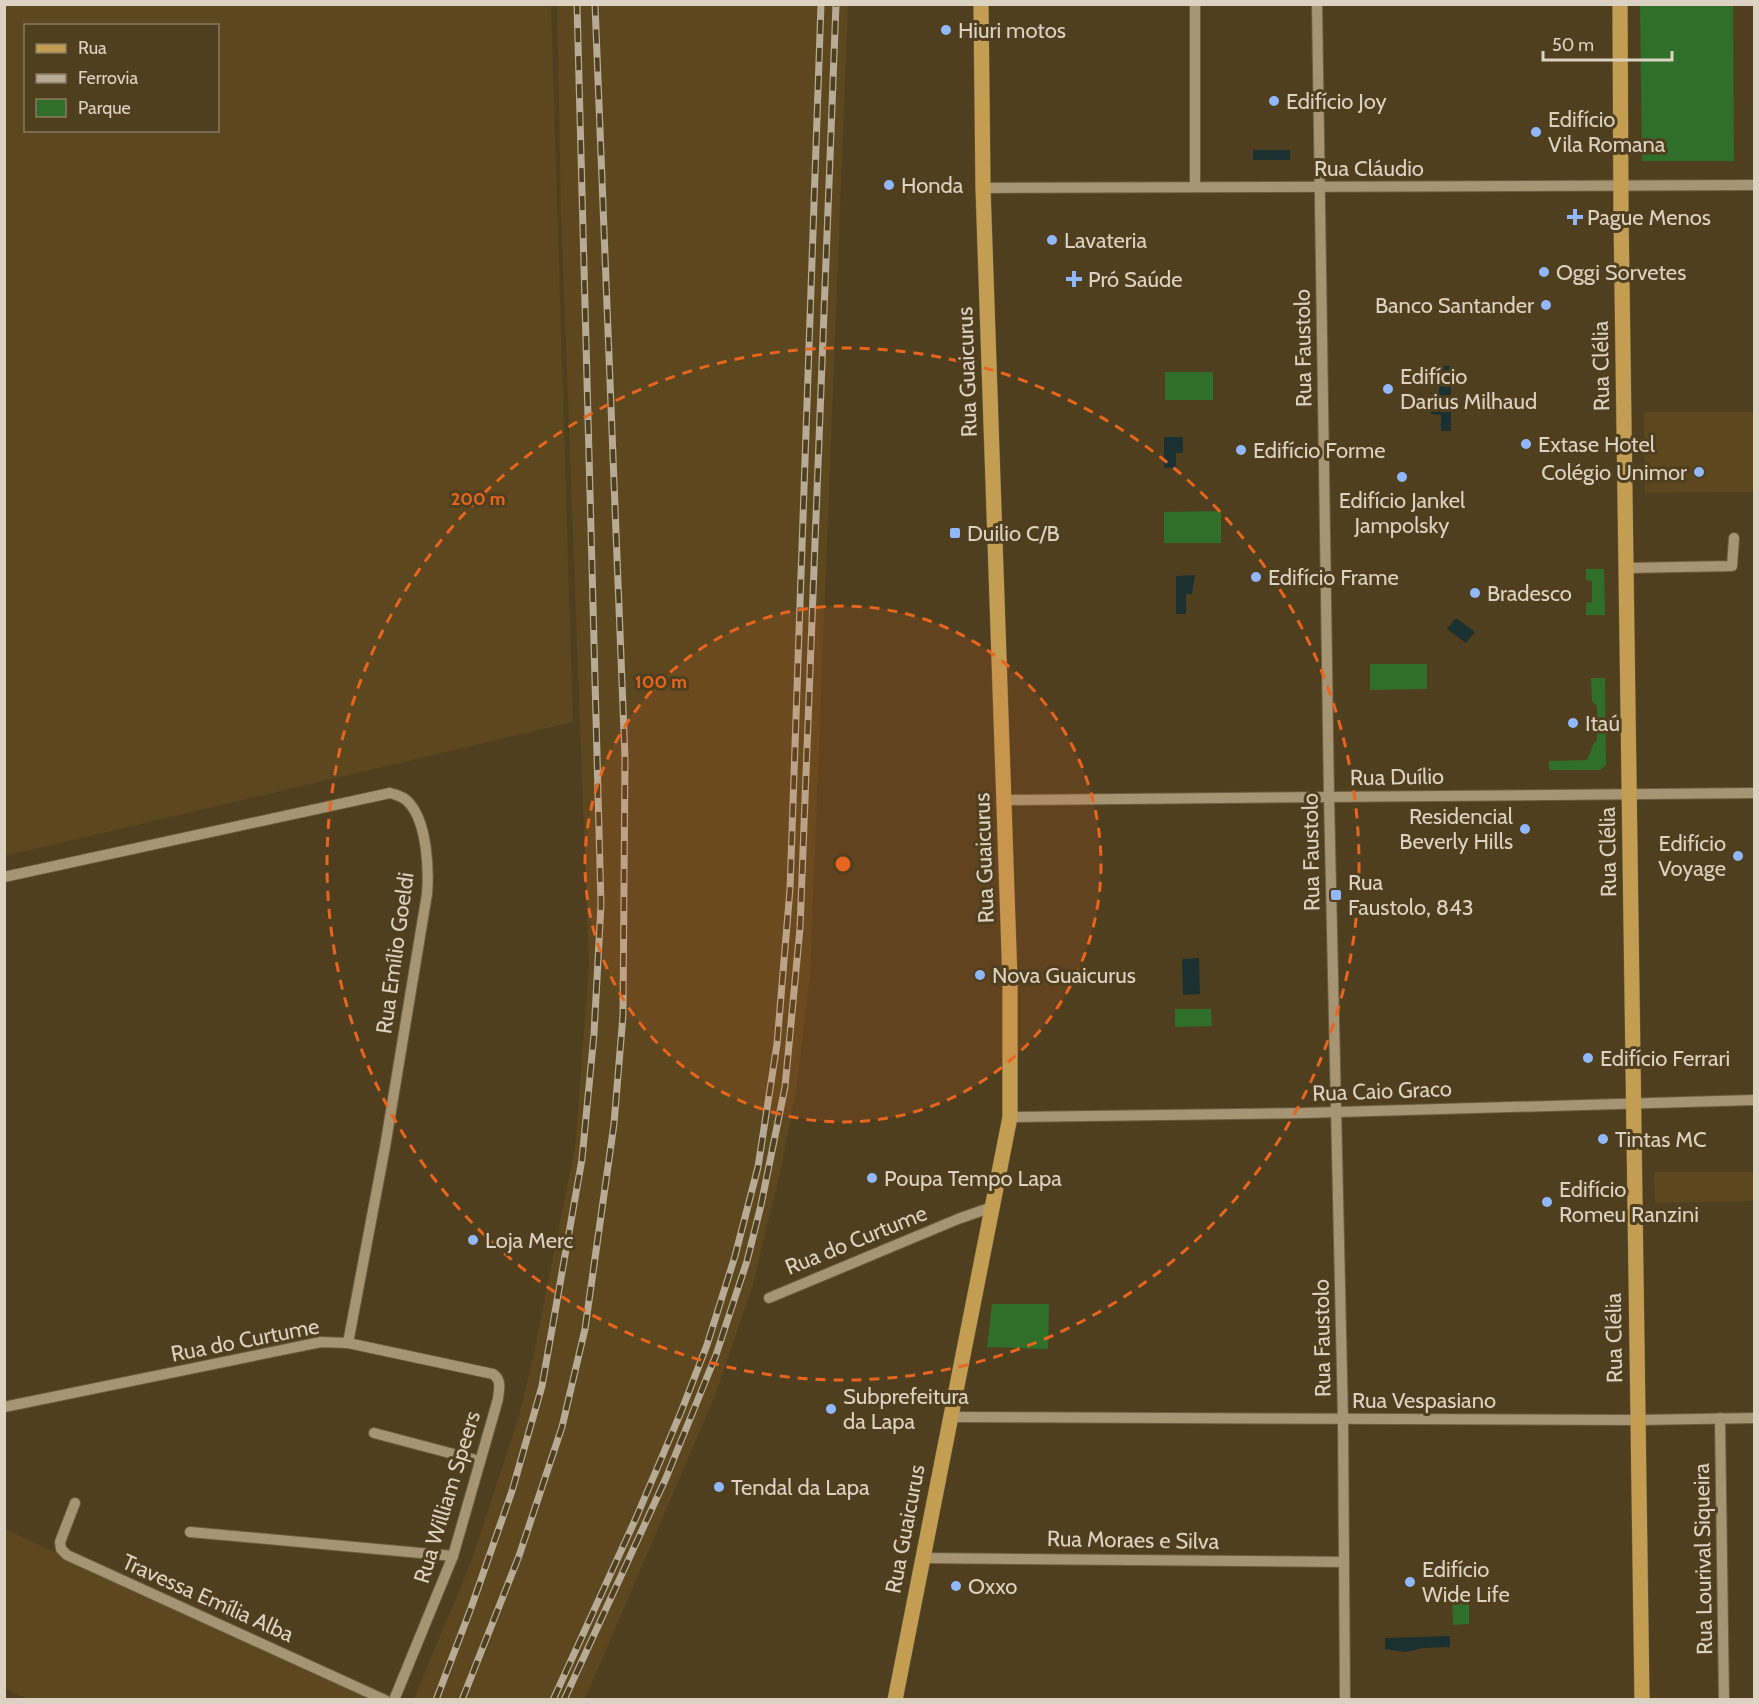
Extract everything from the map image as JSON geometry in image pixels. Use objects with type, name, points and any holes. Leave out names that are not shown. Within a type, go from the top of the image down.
[{"type":"main road","name":"Rua Guaicurus","points":[[896,1700],[1010,1118],[1010,981],[983,189],[981,4]]},
{"type":"main road","name":"Rua Clélia","points":[[1620,4],[1642,1700]]},
{"type":"street","points":[[1195,4],[1196,187]]},
{"type":"street","name":"Rua Faustolo","points":[[1317,4],[1329,797],[1343,1419],[1345,1700]]},
{"type":"street","name":"Rua Cláudio","points":[[983,189],[1755,185]]},
{"type":"street","points":[[1626,568],[1732,566],[1734,538]]},
{"type":"street","name":"Rua Emílio Goeldi","points":[[4,877],[390,793],[401,796],[410,803],[418,817],[426,853],[427,894],[385,1147],[348,1343]]},
{"type":"street","name":"Rua Duílio","points":[[1004,800],[1755,793]]},
{"type":"street","name":"Rua Caio Graco","points":[[1010,1118],[1336,1112],[1755,1100]]},
{"type":"street","name":"Rua do Curtume","points":[[769,1298],[992,1207]]},
{"type":"street","name":"Rua do Curtume","points":[[4,1407],[321,1342],[348,1343],[493,1374]]},
{"type":"street","name":"Rua William Speers","points":[[394,1700],[453,1556],[499,1389],[500,1382],[493,1374]]},
{"type":"street","name":"Rua Vespasiano","points":[[950,1417],[1638,1420],[1755,1418]]},
{"type":"street","name":"Rua Lourival Siqueira","points":[[1720,1418],[1724,1700]]},
{"type":"street","points":[[374,1432],[480,1461]]},
{"type":"street","name":"Travessa Emília Alba","points":[[75,1503],[60,1542],[61,1549],[67,1555],[385,1700]]},
{"type":"street","points":[[190,1532],[453,1556]]},
{"type":"street","name":"Rua Moraes e Silva","points":[[922,1558],[1344,1562]]},
{"type":"shaded area","points":[[4,5],[551,5],[573,722],[5,856]]},
{"type":"shaded area","points":[[557,5],[848,5],[810,977],[796,1091],[781,1168],[752,1288],[714,1398],[585,1699],[414,1699],[471,1562],[519,1416],[533,1358],[575,1148],[589,964],[561,212]]},
{"type":"shaded area","name":"Colégio Unimor","points":[[1644,412],[1754,412],[1754,492],[1645,493]]},
{"type":"shaded area","points":[[1654,1172],[1754,1172],[1754,1201],[1655,1203]]},
{"type":"shaded area","points":[[5,1529],[373,1699],[29,1700],[5,1688]]},
{"type":"green space","points":[[1640,5],[1733,5],[1734,161],[1642,161]]},
{"type":"green space","points":[[1165,372],[1213,372],[1213,400],[1165,400]]},
{"type":"green space","points":[[1221,511],[1221,543],[1164,543],[1164,512]]},
{"type":"green space","points":[[1586,569],[1604,569],[1605,615],[1586,615],[1586,603],[1592,602],[1592,581],[1586,580]]},
{"type":"green space","points":[[1370,664],[1427,664],[1427,689],[1370,690]]},
{"type":"green space","points":[[1591,678],[1605,678],[1606,765],[1600,770],[1549,770],[1549,761],[1587,760],[1597,740],[1597,706],[1592,701]]},
{"type":"green space","points":[[1175,1009],[1211,1009],[1212,1026],[1175,1027]]},
{"type":"green space","points":[[992,1304],[1049,1304],[1048,1349],[987,1347]]},
{"type":"green space","points":[[1452,1591],[1469,1591],[1469,1624],[1453,1625]]},
{"type":"water","points":[[1253,150],[1290,150],[1290,160],[1253,160]]},
{"type":"water","points":[[1439,366],[1451,366],[1451,431],[1441,431],[1441,415],[1431,414],[1431,392],[1439,392]]},
{"type":"water","points":[[1164,437],[1183,437],[1183,453],[1176,453],[1176,468],[1164,468]]},
{"type":"water","points":[[1195,575],[1192,594],[1186,594],[1186,614],[1176,614],[1176,576]]},
{"type":"water","points":[[1456,618],[1475,632],[1466,643],[1447,629]]},
{"type":"water","points":[[1199,958],[1200,994],[1183,995],[1182,959]]},
{"type":"water","points":[[1450,1636],[1450,1647],[1423,1648],[1406,1652],[1385,1649],[1385,1638]]},
{"type":"railway","points":[[436,1700],[512,1491],[542,1386],[582,1159],[594,1034],[601,905],[577,4]]},
{"type":"railway","points":[[462,1700],[519,1556],[562,1427],[585,1329],[614,1124],[623,1015],[625,758],[595,4]]},
{"type":"railway","points":[[553,1700],[636,1518],[707,1345],[735,1256],[758,1167],[777,1044],[790,889],[821,4]]},
{"type":"railway","points":[[564,1700],[666,1478],[716,1355],[747,1261],[785,1087],[800,928],[836,4]]},
{"type":"place","name":"Hiuri motos","points":[[946,30]]},
{"type":"place","name":"Edifício Joy","points":[[1274,101]]},
{"type":"place","name":"Edifício Vila Romana","points":[[1536,132]]},
{"type":"place","name":"Honda","points":[[889,185]]},
{"type":"place","name":"Pague Menos","points":[[1575,217]]},
{"type":"place","name":"Lavateria","points":[[1052,240]]},
{"type":"place","name":"Oggi Sorvetes","points":[[1544,272]]},
{"type":"place","name":"Pró Saúde","points":[[1074,279]]},
{"type":"place","name":"Banco Santander","points":[[1546,305]]},
{"type":"place","name":"Edifício Darius Milhaud","points":[[1388,389]]},
{"type":"place","name":"Extase Hotel","points":[[1526,444]]},
{"type":"place","name":"Edifício Forme","points":[[1241,450]]},
{"type":"place","name":"Colégio Unimor","points":[[1699,472]]},
{"type":"place","name":"Edifício Jankel Jampolsky","points":[[1402,477]]},
{"type":"place","name":"Duilio C/B","points":[[955,533]]},
{"type":"place","name":"Edifício Frame","points":[[1256,577]]},
{"type":"place","name":"Bradesco","points":[[1475,593]]},
{"type":"place","name":"Itaú","points":[[1573,723]]},
{"type":"place","name":"Residencial Beverly Hills","points":[[1525,829]]},
{"type":"place","name":"Edifício Voyage","points":[[1738,856]]},
{"type":"place","name":"Rua Faustolo, 843","points":[[1336,895]]},
{"type":"place","name":"Nova Guaicurus","points":[[980,975]]},
{"type":"place","name":"Edifício Ferrari","points":[[1588,1058]]},
{"type":"place","name":"Tintas MC","points":[[1603,1139]]},
{"type":"place","name":"Poupa Tempo Lapa","points":[[872,1178]]},
{"type":"place","name":"Edifício Romeu Ranzini","points":[[1547,1202]]},
{"type":"place","name":"Loja Merc","points":[[473,1240]]},
{"type":"place","name":"Subprefeitura da Lapa","points":[[831,1409]]},
{"type":"place","name":"Tendal da Lapa","points":[[719,1487]]},
{"type":"place","name":"Edifício Wide Life","points":[[1410,1582]]},
{"type":"place","name":"Oxxo","points":[[956,1586]]}]
